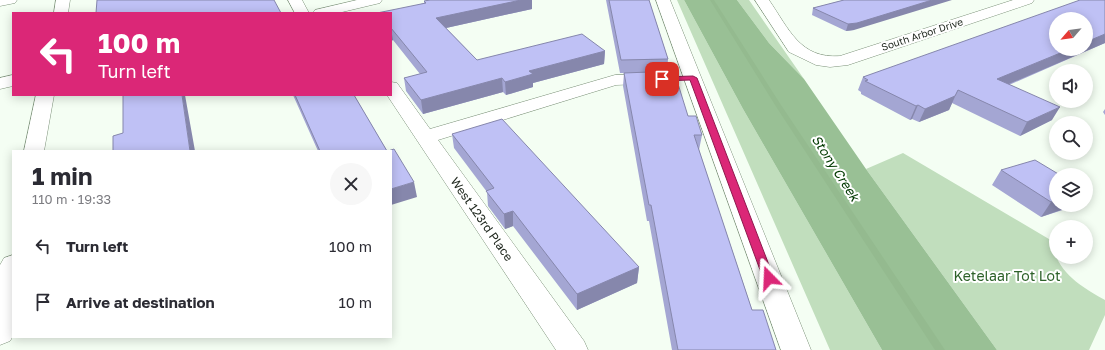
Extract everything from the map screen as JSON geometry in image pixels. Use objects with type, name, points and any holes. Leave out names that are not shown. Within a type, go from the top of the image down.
[{"type":"street","points":[[0,2],[10,0]]},
{"type":"street","points":[[61,12],[63,0]]},
{"type":"street","points":[[295,0],[301,12]]},
{"type":"street","points":[[338,11],[375,0]]},
{"type":"street","points":[[663,0],[680,79],[796,350]]},
{"type":"street","name":"South Arbor Drive","points":[[762,0],[795,49],[816,60],[830,62],[842,61],[1027,0]]},
{"type":"street","points":[[425,137],[615,80],[680,79]]},
{"type":"street","points":[[0,84],[12,80]]},
{"type":"street","name":"West 123rd Place","points":[[392,88],[573,350]]},
{"type":"street","points":[[34,150],[45,96]]},
{"type":"street","points":[[0,333],[7,282]]},
{"type":"green space","points":[[677,0],[684,0],[743,109],[882,350],[830,350]]},
{"type":"green space","points":[[684,0],[737,0],[769,43],[804,79],[866,169],[997,350],[882,350],[743,109]]},
{"type":"green space","points":[[737,0],[749,0],[804,79],[769,43]]},
{"type":"green space","name":"Ketelaar Tot Lot","points":[[903,153],[1049,239],[1049,264],[1060,264],[1079,284],[1105,300],[1105,315],[1089,350],[997,350],[866,169]]},
{"type":"building","points":[[97,0],[274,0],[280,12],[96,12]]},
{"type":"building","points":[[521,0],[436,18],[477,60],[582,34],[605,51],[529,71],[533,74],[505,82],[502,78],[421,100],[404,78],[427,72],[392,29],[392,12],[382,12],[426,3],[424,1]]},
{"type":"building","points":[[609,0],[649,0],[668,59],[621,60]]},
{"type":"building","points":[[844,0],[932,0],[857,23],[848,24],[813,8]]},
{"type":"building","points":[[1080,0],[1105,0],[1105,34],[1093,39],[1093,12],[1049,12],[1049,56],[1053,56],[997,79],[1049,102],[1049,108],[1058,108],[1027,122],[958,90],[955,96],[925,109],[865,81],[868,80],[863,77]]},
{"type":"building","points":[[674,71],[688,116],[696,116],[702,135],[694,135],[752,310],[763,310],[776,350],[678,350],[651,205],[649,205],[624,73]]},
{"type":"building","points":[[123,96],[182,96],[190,150],[113,150],[113,136],[123,133]]},
{"type":"building","points":[[295,96],[355,96],[386,150],[320,150]]},
{"type":"building","points":[[502,119],[639,267],[577,294],[513,211],[504,214],[486,191],[494,188],[452,134]]},
{"type":"building","points":[[394,149],[414,182],[392,189],[391,150]]},
{"type":"building","points":[[1035,160],[1049,168],[1049,201],[1001,170]]},
{"type":"waterway","name":"Stony Creek","points":[[712,0],[778,105],[940,350]]},
{"type":"route","points":[[662,79],[693,78],[769,278]]}]
